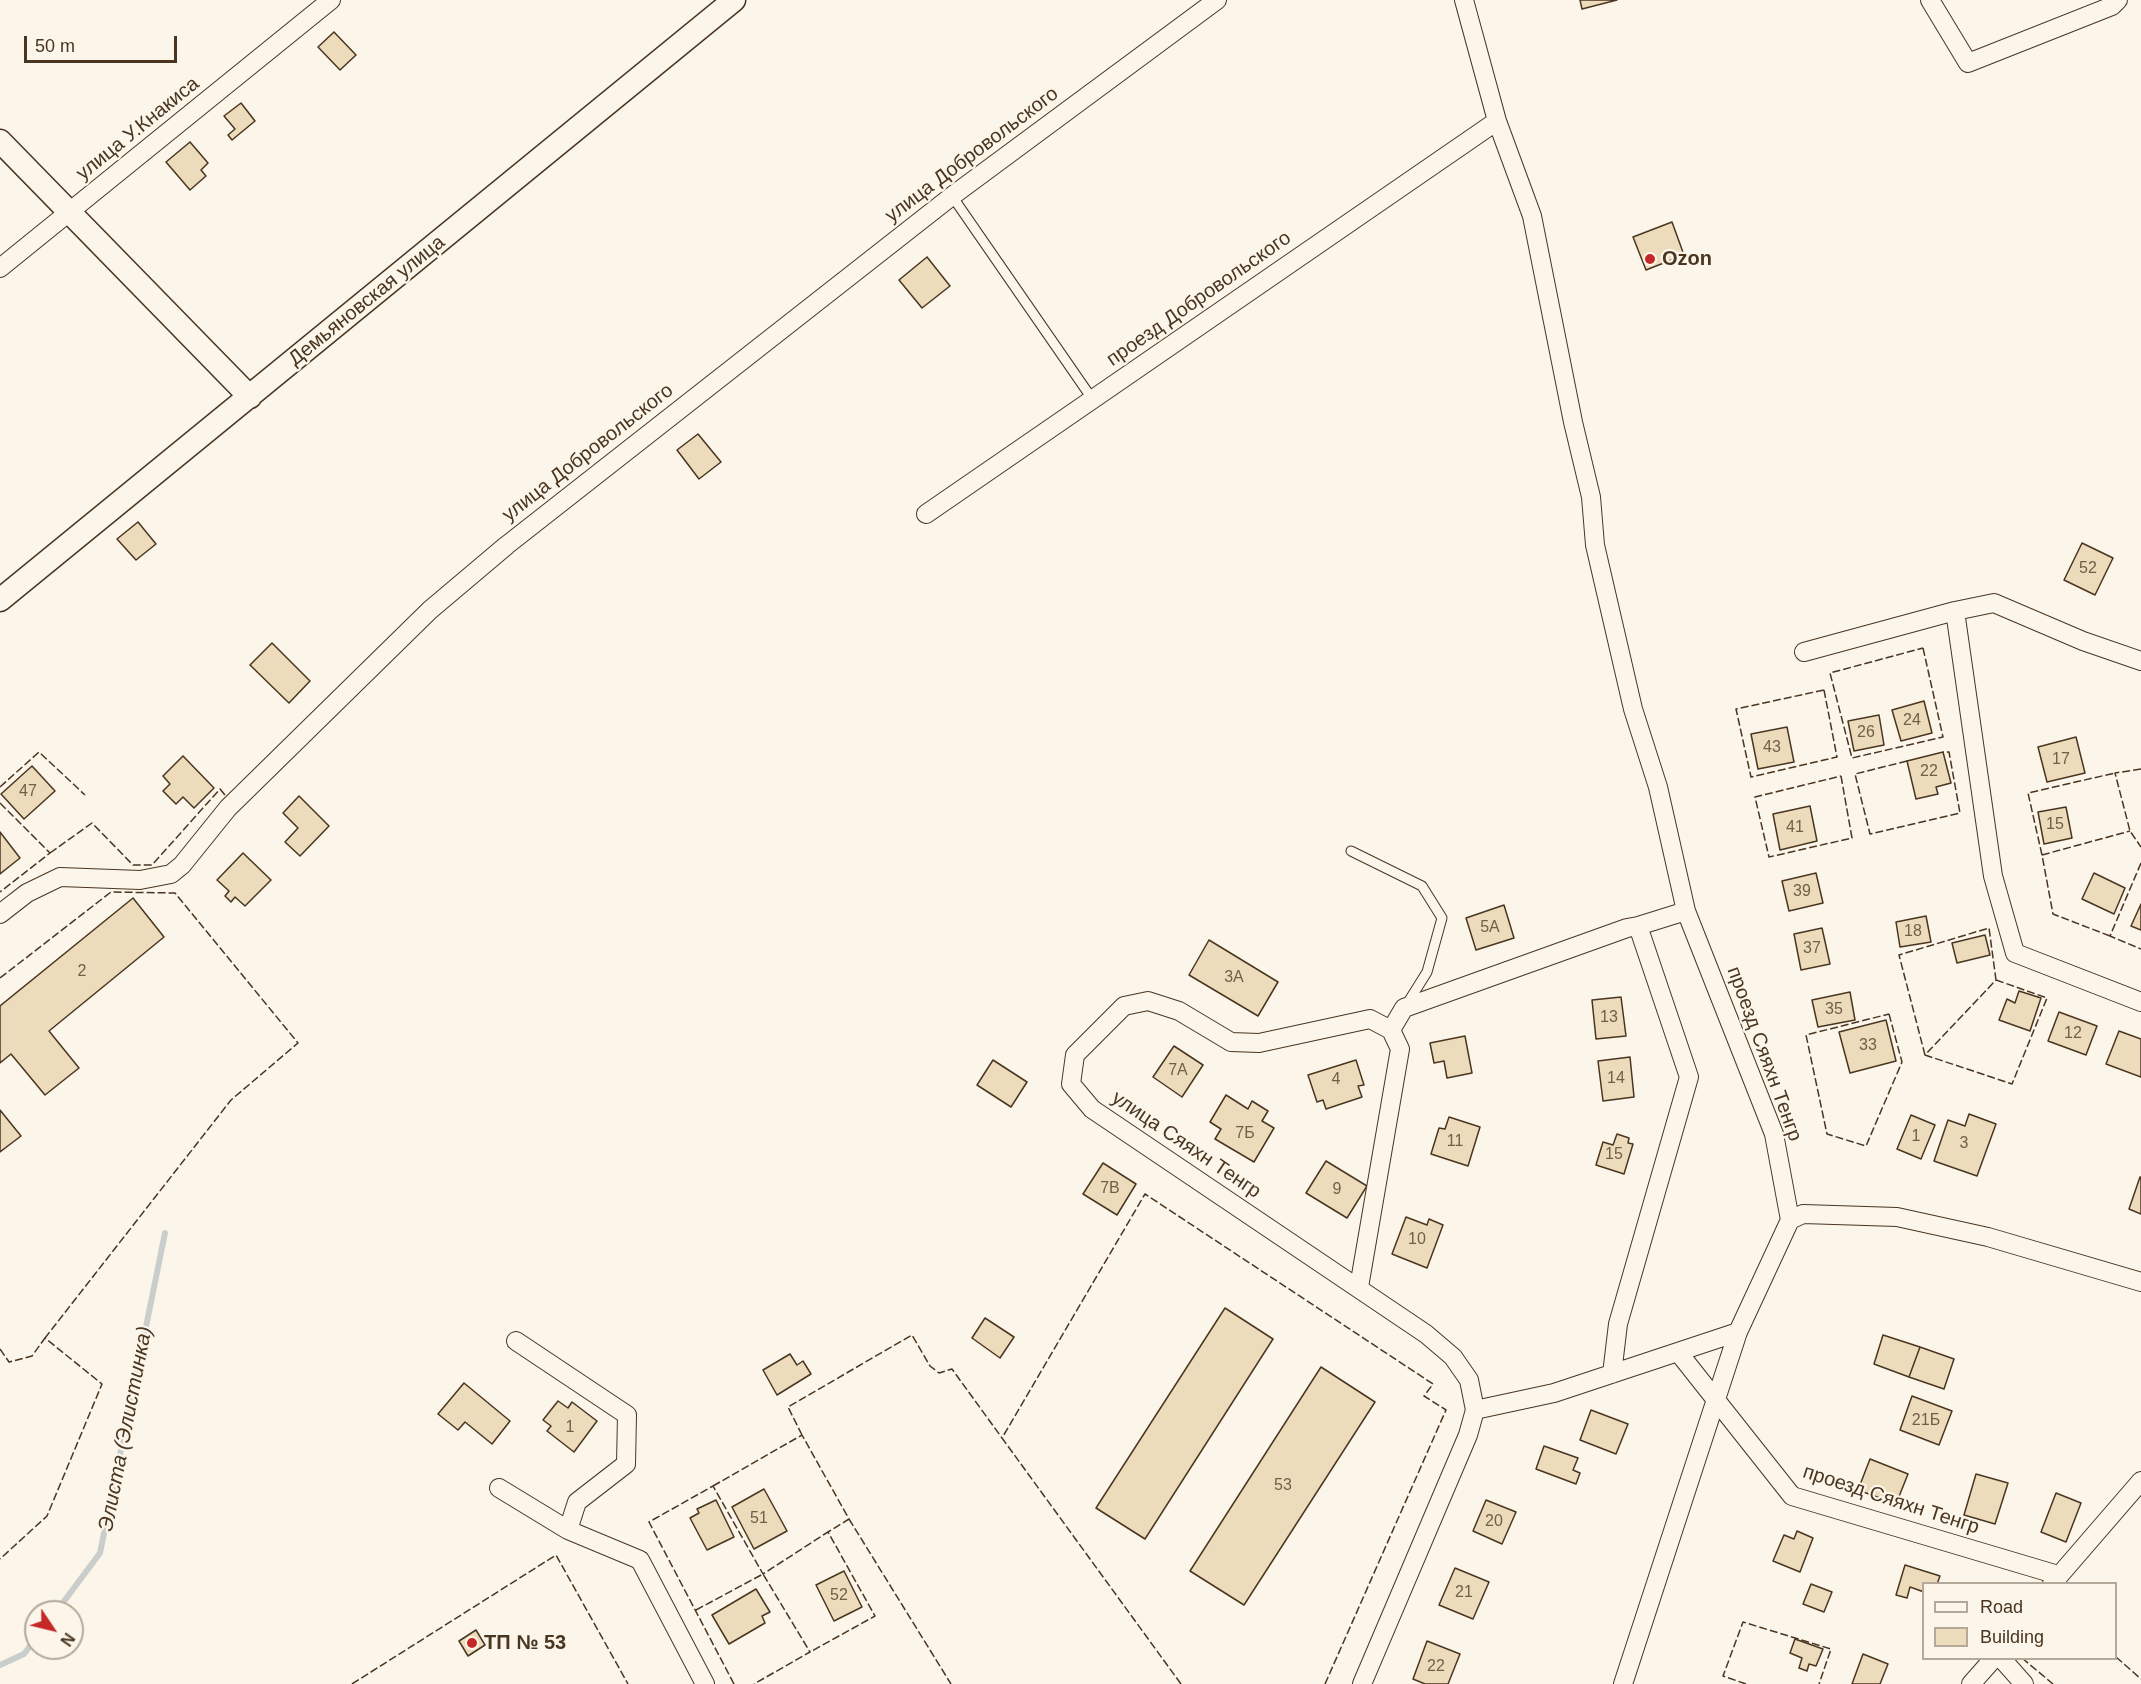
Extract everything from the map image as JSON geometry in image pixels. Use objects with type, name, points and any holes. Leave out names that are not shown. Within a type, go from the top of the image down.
[{"type":"street","name":"улица У.Кнакиса","points":[[0,268],[331,0]]},
{"type":"street","name":"Демьяновская улица","points":[[0,600],[734,0]]},
{"type":"street","name":"улица Добровольского","points":[[0,914],[27,893],[60,877],[140,880],[171,874],[182,865],[228,808],[430,610],[507,545],[952,196],[1216,0]]},
{"type":"street","name":"проезд Сяяхн Тенгр","points":[[1464,0],[1497,121],[1532,216],[1573,422],[1591,496],[1595,545],[1633,709],[1658,787],[1686,911],[1774,1134],[1790,1220]]},
{"type":"street","points":[[1930,0],[1968,63],[2112,6],[2118,0]]},
{"type":"street","name":"проезд Добровольского","points":[[926,514],[1497,121]]},
{"type":"street","points":[[0,141],[250,396]]},
{"type":"street","points":[[1804,652],[1955,610],[1994,603],[2083,641],[2141,661]]},
{"type":"street","points":[[1955,610],[1993,876],[2015,953],[2141,1002]]},
{"type":"street","points":[[1359,1287],[1400,1049],[1390,1030],[1404,1008],[1627,927],[1638,926],[1686,911]]},
{"type":"street","points":[[1612,1374],[1618,1324],[1689,1077],[1638,926]]},
{"type":"street","name":"улица Сяяхн Тенгр","points":[[1362,1684],[1468,1436],[1475,1410],[1469,1380],[1453,1357],[1426,1334],[1092,1109],[1071,1084],[1075,1055],[1125,1006],[1148,1001],[1179,1011],[1231,1042],[1259,1043],[1370,1019],[1390,1030]]},
{"type":"street","points":[[1623,1684],[1738,1332],[1790,1220],[1803,1214],[1897,1216],[1988,1237],[2141,1282]]},
{"type":"street","points":[[1475,1410],[1554,1393],[1738,1332]]},
{"type":"street","points":[[516,1341],[627,1415],[626,1464],[577,1502],[568,1530]]},
{"type":"street","name":"проезд Сяяхн Тенгр","points":[[1678,1352],[1792,1496],[2055,1580]]},
{"type":"street","points":[[2055,1580],[2141,1481]]},
{"type":"street","points":[[499,1488],[568,1530],[640,1560],[705,1684]]},
{"type":"street","points":[[1971,1684],[1993,1660]]},
{"type":"street","points":[[2002,1660],[2024,1684]]},
{"type":"lane","points":[[952,196],[1093,400]]},
{"type":"lane","points":[[1351,851],[1422,886],[1442,918],[1427,972],[1404,1008]]},
{"type":"building","points":[[1580,0],[1617,0],[1582,9]]},
{"type":"building","points":[[334,32],[356,55],[340,70],[318,47]]},
{"type":"building","points":[[241,103],[255,121],[232,140],[228,135],[235,129],[224,116]]},
{"type":"building","points":[[190,142],[208,163],[201,170],[206,176],[190,190],[166,162]]},
{"type":"building","points":[[1672,222],[1684,255],[1646,270],[1633,237]]},
{"type":"building","points":[[927,257],[950,286],[922,308],[899,280]]},
{"type":"building","points":[[698,434],[721,462],[699,479],[677,450]]},
{"type":"building","points":[[138,522],[156,544],[136,560],[117,539]]},
{"type":"building","points":[[2082,543],[2113,558],[2095,595],[2064,580]]},
{"type":"building","points":[[272,643],[310,681],[289,703],[250,665]]},
{"type":"building","points":[[1924,701],[1932,733],[1901,741],[1892,710]]},
{"type":"building","points":[[1879,715],[1884,745],[1854,751],[1848,721]]},
{"type":"building","points":[[1787,727],[1794,762],[1758,769],[1751,734]]},
{"type":"building","points":[[2076,737],[2085,773],[2047,782],[2038,747]]},
{"type":"building","points":[[1943,752],[1951,783],[1936,787],[1938,794],[1916,799],[1907,761]]},
{"type":"building","points":[[183,756],[214,788],[194,808],[183,797],[176,804],[163,791],[170,784],[163,776]]},
{"type":"building","points":[[32,766],[55,791],[24,819],[1,794]]},
{"type":"building","points":[[299,796],[329,826],[300,856],[285,842],[298,828],[283,813]]},
{"type":"building","points":[[1810,806],[1817,841],[1780,850],[1773,814]]},
{"type":"building","points":[[2066,807],[2072,838],[2044,844],[2038,812]]},
{"type":"building","points":[[0,832],[20,858],[0,874]]},
{"type":"building","points":[[243,853],[271,880],[245,906],[235,897],[231,902],[225,896],[229,891],[217,880]]},
{"type":"building","points":[[1816,873],[1823,903],[1789,911],[1782,881]]},
{"type":"building","points":[[2094,873],[2125,888],[2114,914],[2082,899]]},
{"type":"building","points":[[133,898],[164,937],[49,1031],[79,1068],[45,1095],[11,1054],[0,1063],[0,1006]]},
{"type":"building","points":[[2141,904],[2141,930],[2131,926]]},
{"type":"building","points":[[1504,905],[1514,938],[1476,950],[1466,918]]},
{"type":"building","points":[[1926,916],[1931,942],[1900,947],[1896,922]]},
{"type":"building","points":[[1822,928],[1830,964],[1801,970],[1794,934]]},
{"type":"building","points":[[1985,935],[1990,955],[1957,963],[1952,943]]},
{"type":"building","points":[[1209,940],[1278,982],[1258,1016],[1189,975]]},
{"type":"building","points":[[2019,991],[2041,998],[2030,1031],[1999,1020],[2007,999],[2015,1003]]},
{"type":"building","points":[[1850,992],[1855,1020],[1818,1027],[1812,1000]]},
{"type":"building","points":[[1621,997],[1626,1036],[1596,1039],[1592,1000]]},
{"type":"building","points":[[2059,1012],[2097,1026],[2086,1055],[2048,1041]]},
{"type":"building","points":[[1886,1020],[1896,1061],[1850,1073],[1839,1032]]},
{"type":"building","points":[[2119,1031],[2141,1039],[2141,1077],[2106,1064]]},
{"type":"building","points":[[1465,1036],[1472,1073],[1447,1078],[1444,1061],[1434,1063],[1430,1043]]},
{"type":"building","points":[[1174,1046],[1203,1065],[1182,1097],[1153,1077]]},
{"type":"building","points":[[1630,1057],[1634,1097],[1603,1101],[1598,1061]]},
{"type":"building","points":[[993,1060],[1027,1082],[1011,1107],[977,1085]]},
{"type":"building","points":[[1356,1060],[1364,1085],[1358,1086],[1362,1097],[1326,1109],[1323,1100],[1317,1102],[1308,1075]]},
{"type":"building","points":[[1226,1095],[1248,1109],[1252,1101],[1268,1111],[1262,1121],[1274,1128],[1254,1162],[1215,1139],[1221,1129],[1210,1122]]},
{"type":"building","points":[[0,1110],[21,1136],[0,1152]]},
{"type":"building","points":[[1969,1114],[1996,1124],[1977,1176],[1934,1161],[1948,1120],[1965,1126]]},
{"type":"building","points":[[1911,1115],[1935,1125],[1921,1159],[1897,1149]]},
{"type":"building","points":[[1449,1117],[1480,1127],[1468,1166],[1431,1154],[1439,1128],[1445,1129]]},
{"type":"building","points":[[1617,1134],[1629,1138],[1628,1143],[1633,1144],[1624,1174],[1596,1165],[1603,1142],[1613,1145]]},
{"type":"building","points":[[1326,1161],[1367,1186],[1347,1218],[1306,1193]]},
{"type":"building","points":[[1103,1163],[1136,1184],[1117,1215],[1083,1194]]},
{"type":"building","points":[[2141,1177],[2141,1214],[2129,1209]]},
{"type":"building","points":[[1406,1217],[1427,1225],[1429,1219],[1443,1225],[1427,1268],[1392,1254]]},
{"type":"building","points":[[1225,1308],[1273,1339],[1145,1539],[1096,1508]]},
{"type":"building","points":[[985,1318],[1014,1337],[1000,1358],[972,1338]]},
{"type":"building","points":[[1883,1335],[1920,1347],[1909,1377],[1874,1364]]},
{"type":"building","points":[[1920,1347],[1954,1359],[1944,1389],[1909,1377]]},
{"type":"building","points":[[790,1354],[797,1365],[803,1361],[811,1374],[777,1395],[763,1370]]},
{"type":"building","points":[[1321,1367],[1375,1402],[1244,1605],[1190,1571]]},
{"type":"building","points":[[464,1383],[510,1421],[492,1444],[465,1422],[458,1430],[438,1414]]},
{"type":"building","points":[[1912,1396],[1952,1411],[1939,1445],[1900,1430]]},
{"type":"building","points":[[558,1401],[568,1408],[572,1402],[597,1421],[574,1452],[547,1431],[551,1426],[543,1420]]},
{"type":"building","points":[[1591,1410],[1628,1424],[1616,1454],[1580,1440]]},
{"type":"building","points":[[1544,1446],[1578,1458],[1573,1470],[1580,1473],[1576,1484],[1536,1469]]},
{"type":"building","points":[[1870,1459],[1908,1474],[1896,1504],[1858,1490]]},
{"type":"building","points":[[1976,1474],[2008,1483],[1995,1524],[1964,1515]]},
{"type":"building","points":[[764,1489],[787,1531],[754,1549],[732,1507]]},
{"type":"building","points":[[2056,1493],[2081,1503],[2066,1542],[2041,1532]]},
{"type":"building","points":[[716,1500],[734,1537],[707,1550],[690,1518],[699,1513],[697,1509]]},
{"type":"building","points":[[1486,1500],[1516,1512],[1502,1544],[1473,1531]]},
{"type":"building","points":[[1797,1531],[1813,1538],[1800,1572],[1773,1561],[1784,1535],[1794,1539]]},
{"type":"building","points":[[1905,1565],[1940,1576],[1938,1582],[1922,1582],[1922,1591],[1910,1587],[1907,1598],[1896,1595]]},
{"type":"building","points":[[1455,1568],[1489,1582],[1473,1619],[1439,1605]]},
{"type":"building","points":[[844,1571],[862,1607],[834,1621],[816,1585]]},
{"type":"building","points":[[1811,1584],[1832,1592],[1824,1612],[1803,1604]]},
{"type":"building","points":[[756,1589],[770,1612],[762,1616],[765,1623],[729,1644],[712,1615]]},
{"type":"building","name":"ТП № 53","points":[[476,1630],[485,1645],[468,1656],[459,1641]]},
{"type":"building","points":[[1795,1639],[1823,1649],[1816,1666],[1809,1664],[1807,1671],[1799,1668],[1802,1658],[1790,1653]]},
{"type":"building","points":[[1427,1641],[1460,1654],[1448,1684],[1425,1684],[1413,1679]]},
{"type":"building","points":[[1863,1654],[1888,1664],[1880,1684],[1852,1684]]},
{"type":"waterway","name":"Элиста (Элистинка)","points":[[65,1600],[100,1553],[165,1233]]},
{"type":"waterway","name":"Элиста (Элистинка)","points":[[0,1665],[24,1654]]},
{"type":"fence","points":[[1923,648],[1943,737],[1852,758],[1830,673],[1923,648]]},
{"type":"fence","points":[[1824,690],[1837,757],[1751,777],[1736,709],[1824,690]]},
{"type":"fence","points":[[0,787],[39,752],[85,795]]},
{"type":"fence","points":[[1907,761],[1855,774],[1870,834],[1960,813],[1949,752],[1943,752]]},
{"type":"fence","points":[[2141,769],[2115,773],[2130,831],[2141,847]]},
{"type":"fence","points":[[2042,855],[2028,793],[2115,773]]},
{"type":"fence","points":[[1841,776],[1852,838],[1769,857],[1755,797],[1841,776]]},
{"type":"fence","points":[[50,853],[92,823],[133,865],[152,865],[220,789],[225,795]]},
{"type":"fence","points":[[0,803],[50,853],[0,892]]},
{"type":"fence","points":[[2110,936],[2053,914],[2042,855],[2130,831]]},
{"type":"fence","points":[[2141,863],[2110,936],[2141,949]]},
{"type":"fence","points":[[0,978],[111,892],[175,893],[298,1043],[231,1100],[45,1338]]},
{"type":"fence","points":[[1925,1055],[1899,955],[1989,928],[1996,980]]},
{"type":"fence","points":[[1996,980],[2047,998],[2012,1084],[1925,1055],[1996,980]]},
{"type":"fence","points":[[1889,1014],[1902,1062],[1866,1146],[1827,1134],[1806,1035],[1889,1014]]},
{"type":"fence","points":[[1181,1684],[1002,1438],[1145,1194],[1433,1384],[1424,1396],[1446,1410],[1325,1684]]},
{"type":"fence","points":[[802,1435],[788,1407],[912,1335],[930,1366],[939,1373],[952,1369],[1002,1438]]},
{"type":"fence","points":[[0,1349],[9,1362],[32,1356],[45,1338],[102,1384],[47,1516],[0,1559]]},
{"type":"fence","points":[[713,1486],[802,1435],[849,1519],[828,1532]]},
{"type":"fence","points":[[734,1684],[649,1522],[713,1486],[763,1574],[828,1532],[875,1616],[810,1652]]},
{"type":"fence","points":[[849,1519],[951,1684]]},
{"type":"fence","points":[[352,1684],[556,1555],[628,1684]]},
{"type":"fence","points":[[696,1610],[763,1574],[810,1652],[754,1684]]},
{"type":"fence","points":[[1746,1684],[1723,1676],[1743,1622],[1831,1649],[1819,1684]]},
{"type":"fence","points":[[2117,1658],[2141,1679]]},
{"type":"fence","points":[[2024,1660],[2053,1684]]},
{"type":"place","name":"Ozon","points":[[1650,259]]},
{"type":"place","name":"ТП № 53","points":[[472,1643]]}]
